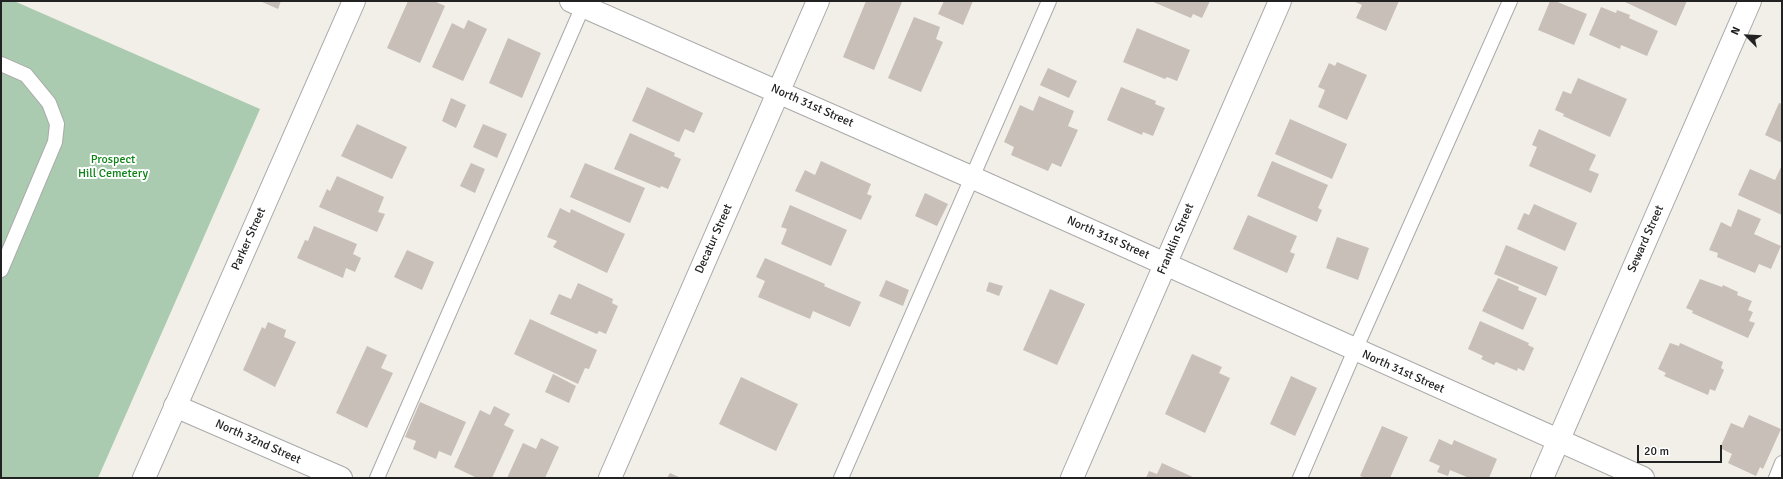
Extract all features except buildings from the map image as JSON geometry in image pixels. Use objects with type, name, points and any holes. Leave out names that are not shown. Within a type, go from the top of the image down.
[{"type":"street","name":"Parker Street","points":[[144,478],[354,1]]},
{"type":"street","name":"Decatur Street","points":[[610,478],[818,1]]},
{"type":"street","name":"Franklin Street","points":[[1072,478],[1280,1]]},
{"type":"street","name":"Seward Street","points":[[1542,478],[1750,1]]},
{"type":"street","name":"North 31st Street","points":[[577,4],[778,91],[1643,478]]},
{"type":"street","name":"North 32nd Street","points":[[175,406],[341,478]]},
{"type":"lane","points":[[840,478],[1049,1]]},
{"type":"lane","points":[[1300,478],[1355,350],[1510,1]]},
{"type":"lane","points":[[377,478],[577,4]]},
{"type":"lane","points":[[1,64],[26,75],[49,103],[57,124],[55,142],[1,270]]},
{"type":"lane","points":[[1776,478],[1782,463]]},
{"type":"green space","name":"Prospect Hill Cemetery","points":[[1,1],[14,1],[260,109],[98,478],[1,478]]}]
